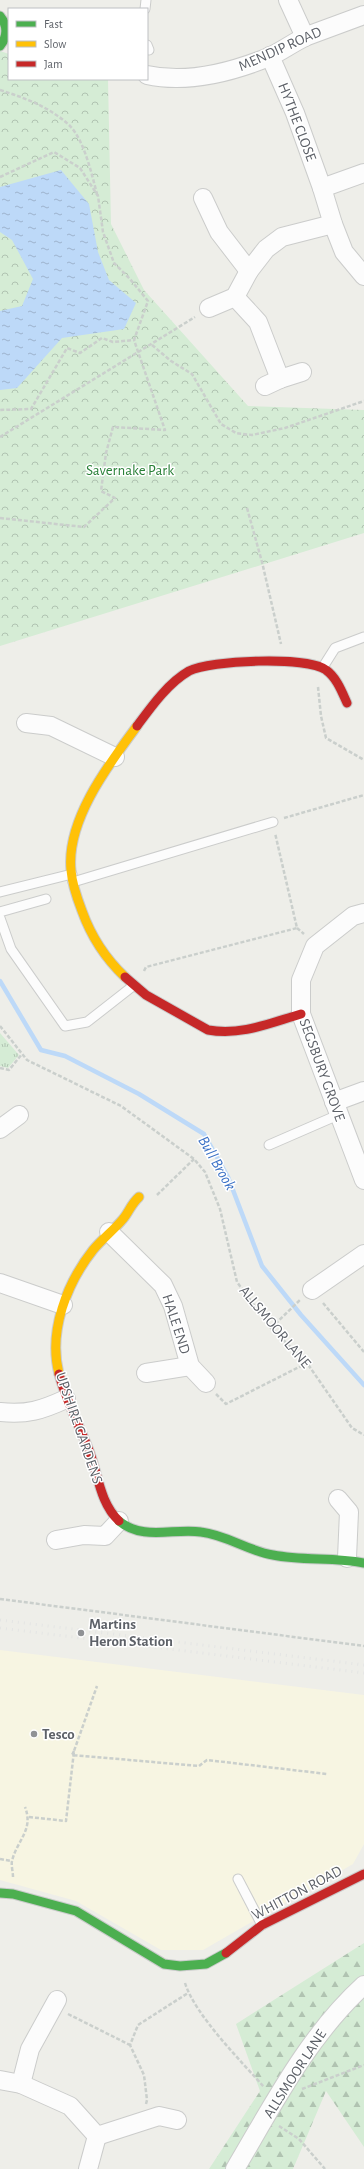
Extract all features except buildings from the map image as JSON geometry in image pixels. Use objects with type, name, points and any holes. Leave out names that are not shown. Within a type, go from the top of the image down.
[{"type":"street","points":[[288,0],[305,37]]},
{"type":"street","name":"MENDIP ROAD","points":[[148,75],[158,77],[198,76],[233,70],[270,56],[305,37],[364,15]]},
{"type":"street","points":[[0,16],[7,29],[5,40]]},
{"type":"street","name":"HYTHE CLOSE","points":[[270,56],[295,113],[344,252],[364,276]]},
{"type":"street","points":[[322,188],[364,173]]},
{"type":"street","points":[[203,198],[219,232],[249,271]]},
{"type":"street","points":[[209,308],[235,297],[249,271],[266,249],[282,237],[333,224]]},
{"type":"street","points":[[235,297],[258,322],[272,382],[302,372]]},
{"type":"street","points":[[301,1014],[236,1032],[207,1030],[133,986],[102,953],[86,922],[76,895],[71,868],[80,820],[115,757],[174,680],[190,670],[233,663],[286,662],[323,667],[337,682],[347,703]]},
{"type":"street","points":[[26,723],[51,726],[115,757]]},
{"type":"street","name":"SEGSBURY GROVE","points":[[364,913],[353,916],[315,946],[301,980],[301,1014],[364,1180]]},
{"type":"street","points":[[336,1108],[364,1091]]},
{"type":"street","points":[[0,1129],[19,1115]]},
{"type":"street","points":[[0,1283],[63,1305],[85,1260],[124,1217],[129,1206],[139,1196]]},
{"type":"street","name":"HALE END","points":[[109,1232],[163,1285],[173,1306],[190,1366],[206,1383]]},
{"type":"street","points":[[312,1290],[364,1254]]},
{"type":"street","name":"UPSHIRE GARDENS","points":[[63,1305],[55,1342],[57,1370],[66,1399],[93,1461],[105,1504],[111,1514],[119,1521],[131,1528],[145,1532],[183,1531],[218,1535],[271,1555],[310,1558],[347,1558],[364,1562]]},
{"type":"street","name":"HALE END","points":[[146,1373],[190,1366]]},
{"type":"street","points":[[0,1412],[16,1414],[41,1411],[66,1399]]},
{"type":"street","points":[[338,1499],[349,1512],[347,1558]]},
{"type":"street","points":[[56,1540],[84,1535],[105,1536],[119,1521]]},
{"type":"street","name":"WHITTON ROAD","points":[[0,1893],[13,1894],[76,1911],[164,1964],[180,1966],[206,1964],[229,1952],[262,1925],[364,1874]]},
{"type":"street","name":"ALLSMOOR LANE","points":[[235,2169],[301,2059],[343,2005],[364,1985]]},
{"type":"street","points":[[21,2084],[30,2050],[56,2003]]},
{"type":"street","points":[[0,2080],[21,2084],[70,2106],[97,2136]]},
{"type":"street","points":[[97,2136],[159,2116],[177,2120]]},
{"type":"street","points":[[88,2169],[97,2136]]},
{"type":"lane","points":[[323,667],[335,648],[364,637]]},
{"type":"lane","points":[[0,892],[73,878],[273,822]]},
{"type":"lane","points":[[0,912],[46,899]]},
{"type":"lane","points":[[0,918],[11,949],[65,1026],[87,1022],[133,986]]},
{"type":"lane","points":[[269,1145],[336,1108]]},
{"type":"lane","points":[[238,1879],[262,1925]]},
{"type":"path","points":[[0,90],[35,101],[70,126],[87,158],[98,196],[103,232],[114,263],[130,279],[148,301],[134,340],[165,430],[113,427],[106,453],[101,492],[115,498],[84,527],[0,518]]},
{"type":"path","points":[[0,177],[54,152],[80,168],[98,196]]},
{"type":"path","points":[[0,437],[137,352],[152,345],[209,308]]},
{"type":"path","points":[[0,410],[31,409],[67,348],[80,353],[102,338],[113,342],[134,340]]},
{"type":"path","points":[[152,345],[171,361],[192,374],[221,424],[236,433],[252,435],[285,428],[364,402]]},
{"type":"path","points":[[248,508],[286,662]]},
{"type":"path","points":[[323,667],[317,689],[326,738],[364,760]]},
{"type":"path","points":[[146,968],[297,928],[273,822],[364,795]]},
{"type":"path","name":"ALLSMOOR LANE","points":[[0,1026],[26,1060],[121,1106],[194,1160],[205,1172],[220,1209],[237,1282],[271,1328],[307,1362],[352,1428],[364,1435]]},
{"type":"path","points":[[0,1068],[9,1070],[22,1054]]},
{"type":"path","points":[[156,1196],[194,1160]]},
{"type":"path","points":[[312,1290],[364,1352]]},
{"type":"path","points":[[271,1328],[297,1302]]},
{"type":"path","points":[[206,1383],[226,1404],[307,1362]]},
{"type":"path","points":[[0,1599],[364,1646]]},
{"type":"path","points":[[97,1686],[72,1755],[199,1766],[207,1760],[327,1774]]},
{"type":"path","points":[[29,1817],[66,1821],[74,1751]]},
{"type":"path","points":[[13,1894],[12,1861],[25,1833],[29,1817],[25,1807]]},
{"type":"path","points":[[0,1859],[12,1861]]},
{"type":"path","points":[[180,1966],[188,1993],[230,2049],[276,2099],[364,2065]]},
{"type":"path","points":[[130,2045],[138,2024],[188,1993]]},
{"type":"path","points":[[56,2003],[82,2022],[130,2045],[144,2075],[147,2100],[139,2122]]},
{"type":"path","points":[[266,2118],[299,2139],[325,2169]]},
{"type":"shaded area","points":[[0,1650],[364,1695],[364,1844],[353,1864],[203,1950],[161,1950],[76,1901],[0,1880]]},
{"type":"green space","name":"Savernake Park","points":[[0,51],[8,54],[8,80],[108,80],[111,224],[144,290],[248,406],[364,410],[364,533],[0,646]]},
{"type":"green space","points":[[0,1033],[19,1055],[8,1068],[0,1066]]},
{"type":"green space","points":[[364,1943],[364,2147],[326,2091],[293,2169],[209,2169],[260,2091],[236,2024]]},
{"type":"water","points":[[61,170],[89,204],[98,252],[109,280],[136,303],[124,329],[62,338],[17,388],[0,390],[0,311],[22,306],[33,279],[12,240],[0,232],[0,187]]},
{"type":"waterway","name":"Bull Brook","points":[[0,981],[41,1050],[65,1056],[139,1094],[204,1134],[228,1177],[262,1266],[301,1315],[364,1385]]},
{"type":"railway","points":[[0,1620],[364,1665]]},
{"type":"railway","points":[[0,1628],[364,1673]]},
{"type":"traffic: fast","points":[[0,16],[6,27],[6,35],[0,46]]},
{"type":"traffic: fast","points":[[119,1521],[138,1531],[190,1531],[211,1534],[264,1553],[284,1557],[341,1560],[364,1563]]},
{"type":"traffic: fast","points":[[0,1893],[13,1894],[76,1911],[164,1964],[180,1966],[206,1964],[226,1953]]},
{"type":"traffic: slow","points":[[125,977],[105,955],[86,920],[72,880],[71,851],[75,832],[82,812],[102,775],[137,726]]},
{"type":"traffic: slow","points":[[59,1374],[56,1358],[56,1341],[62,1308],[68,1292],[75,1277],[93,1250],[119,1223],[139,1197]]},
{"type":"traffic: jam","points":[[137,726],[160,696],[181,676],[200,667],[217,664],[280,661],[316,666],[330,673],[339,685],[347,703]]},
{"type":"traffic: jam","points":[[125,977],[146,995],[208,1030],[244,1030],[267,1025],[301,1014]]},
{"type":"traffic: jam","points":[[59,1374],[91,1457],[103,1496],[112,1513],[119,1521]]},
{"type":"traffic: jam","points":[[226,1953],[262,1925],[364,1874]]},
{"type":"place","name":"Martins Heron Station","points":[[81,1633]]},
{"type":"place","name":"Tesco","points":[[34,1734]]}]
